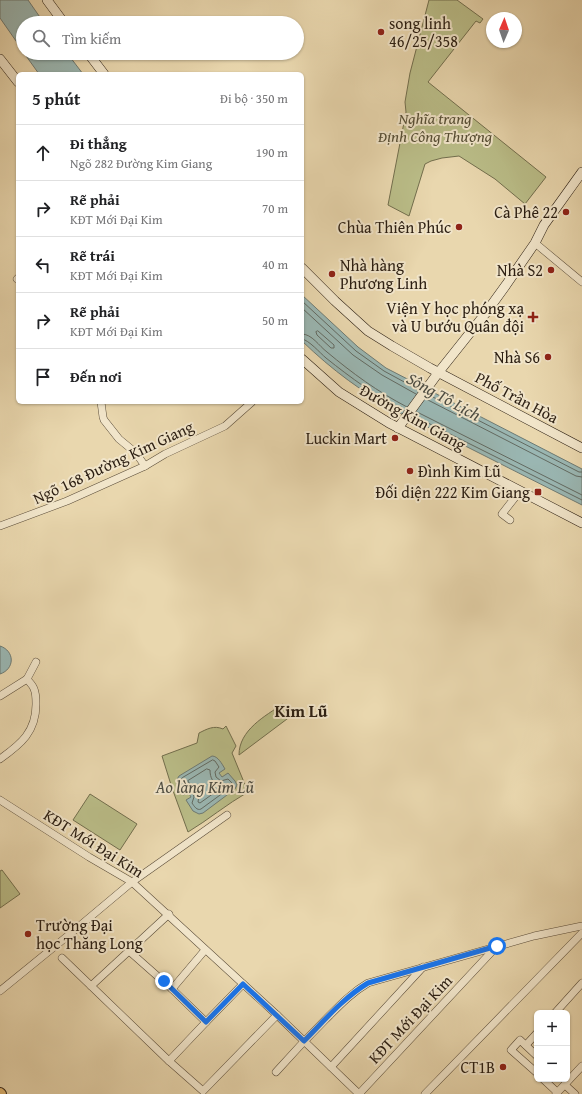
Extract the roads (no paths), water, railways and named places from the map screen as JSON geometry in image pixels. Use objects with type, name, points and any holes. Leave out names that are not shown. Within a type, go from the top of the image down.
[{"type":"main road","points":[[47,0],[59,16]]},
{"type":"main road","points":[[0,59],[16,79]]},
{"type":"main road","points":[[93,60],[102,72]]},
{"type":"main road","points":[[401,424],[431,382],[487,312],[535,243],[544,225],[582,172]]},
{"type":"main road","name":"Phố Trần Hòa","points":[[304,270],[368,331],[438,373],[582,448]]},
{"type":"main road","name":"Đường Kim Giang","points":[[304,361],[339,392],[401,424],[520,491],[582,523]]},
{"type":"street","points":[[535,243],[582,282]]},
{"type":"street","points":[[101,404],[104,420],[119,439],[136,453],[145,466]]},
{"type":"street","name":"Ngõ 168 Đường Kim Giang","points":[[0,526],[67,502],[145,466],[165,454],[225,426],[250,404]]},
{"type":"street","points":[[510,520],[502,514],[520,491]]},
{"type":"street","points":[[0,696],[27,679],[36,662]]},
{"type":"street","points":[[0,759],[14,749],[28,735],[33,724],[36,713],[36,700],[34,689],[27,679]]},
{"type":"street","name":"KĐT Mới Đại Kim","points":[[0,800],[89,857],[132,882],[169,914],[205,950],[277,1015],[359,1094],[497,946]]},
{"type":"street","points":[[0,991],[132,882],[227,815]]},
{"type":"street","points":[[91,986],[169,914]]},
{"type":"street","points":[[276,1072],[304,1041],[345,1000],[368,983],[534,936],[582,926]]},
{"type":"street","points":[[425,1094],[582,933]]},
{"type":"street","points":[[129,950],[206,1022]]},
{"type":"street","points":[[172,989],[205,950]]},
{"type":"street","points":[[62,958],[203,1091],[277,1015]]},
{"type":"street","name":"KĐT Mới Đại Kim","points":[[331,1067],[424,967]]},
{"type":"street","points":[[558,1010],[582,983]]},
{"type":"street","points":[[170,1061],[243,984]]},
{"type":"street","points":[[526,1045],[534,1036]]},
{"type":"street","points":[[534,1053],[520,1040],[511,1050],[534,1067]]},
{"type":"street","points":[[570,1077],[582,1066]]},
{"type":"street","points":[[546,1082],[557,1093],[565,1082],[575,1094]]},
{"type":"water","points":[[0,0],[28,0],[39,16],[16,16],[16,41],[0,18]]},
{"type":"water","points":[[29,60],[72,60],[81,72],[38,72]]},
{"type":"water","points":[[304,297],[358,347],[386,368],[582,469],[582,505],[400,413],[348,380],[304,343]]},
{"type":"water","points":[[0,646],[5,648],[11,656],[11,664],[5,672],[0,674]]},
{"type":"water","name":"Ao làng Kim Lũ","points":[[212,756],[218,759],[225,769],[219,773],[222,777],[228,773],[237,785],[235,789],[203,813],[199,814],[193,811],[186,800],[191,797],[188,792],[183,795],[178,788],[177,781],[179,776]]},
{"type":"place","name":"song linh 46/25/358","points":[[381,32]]},
{"type":"place","name":"Cà Phê 22","points":[[566,212]]},
{"type":"place","name":"Chùa Thiên Phúc","points":[[459,227]]},
{"type":"place","name":"Nhà S2","points":[[551,270]]},
{"type":"place","name":"Nhà hàng Phương Linh","points":[[332,274]]},
{"type":"place","name":"Viện Y học phóng xạ và U bướu Quân đội","points":[[533,317]]},
{"type":"place","name":"Nhà S6","points":[[548,357]]},
{"type":"place","name":"Luckin Mart","points":[[395,438]]},
{"type":"place","name":"Đình Kim Lũ","points":[[410,471]]},
{"type":"place","name":"Đối diện 222 Kim Giang","points":[[538,492]]},
{"type":"place","name":"Trường Đại học Thăng Long","points":[[28,934]]},
{"type":"place","name":"CT1B","points":[[503,1067]]},
{"type":"district","name":"Kim Lũ","points":[[301,710]]},
{"type":"park label","name":"Nghĩa trang Định Công Thượng","points":[[435,127]]},
{"type":"water label","name":"Sông Tô Lịch","points":[[444,396]]}]
